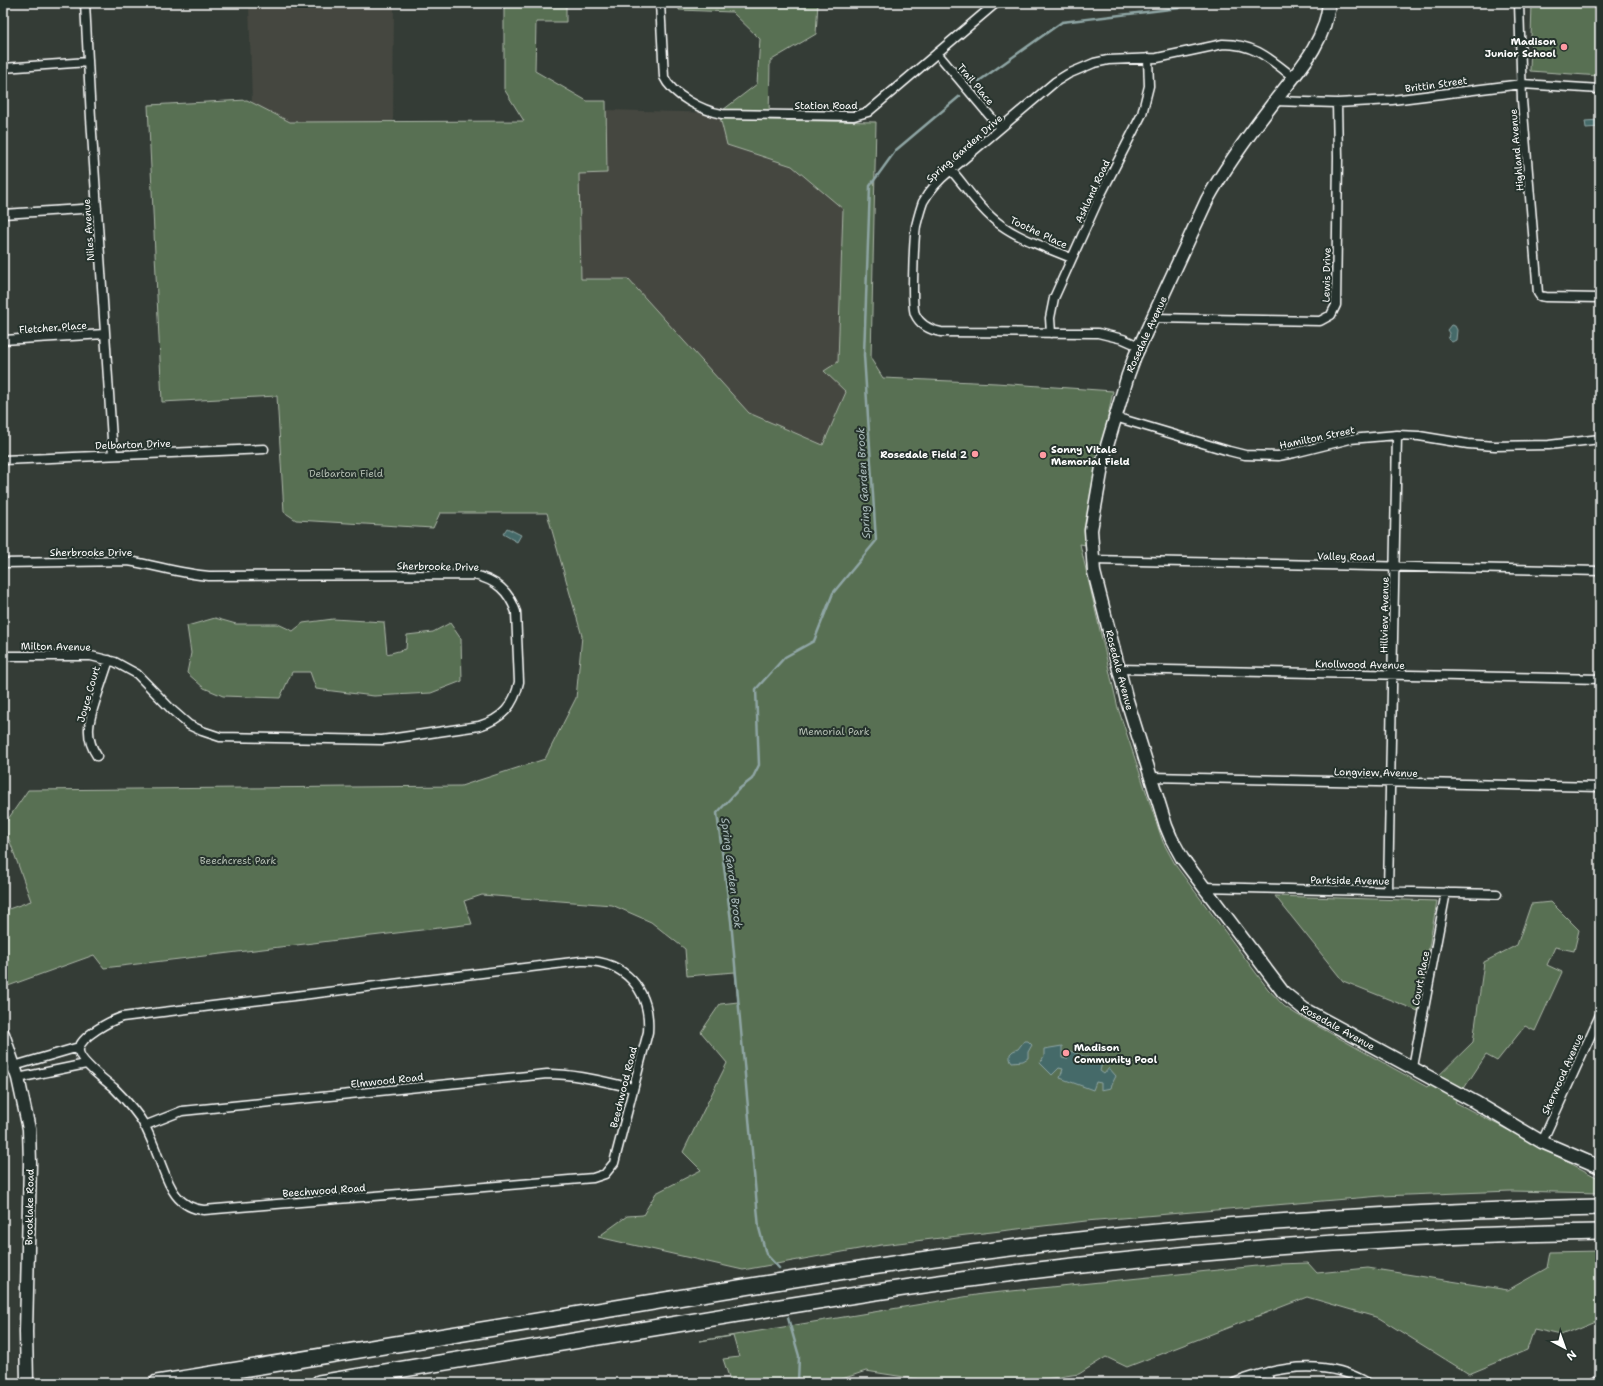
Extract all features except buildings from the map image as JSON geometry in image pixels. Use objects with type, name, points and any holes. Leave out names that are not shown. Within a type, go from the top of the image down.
[{"type":"highway","points":[[157,1383],[826,1274],[1004,1248],[1098,1237],[1310,1219],[1414,1212],[1600,1207]]},
{"type":"highway","points":[[319,1383],[829,1299],[1070,1266],[1312,1244],[1520,1234],[1600,1232]]},
{"type":"street","name":"Niles Avenue","points":[[85,3],[96,208],[112,455]]},
{"type":"street","name":"Station Road","points":[[660,3],[664,77],[671,88],[703,109],[722,114],[854,116],[862,115],[868,112],[996,3]]},
{"type":"street","name":"Rosedale Avenue","points":[[1329,3],[1326,23],[1315,48],[1221,176],[1207,200],[1139,346],[1115,417],[1100,474],[1091,530],[1094,572],[1134,724],[1171,838],[1182,858],[1203,887],[1283,992],[1304,1009],[1413,1067],[1542,1142],[1600,1167]]},
{"type":"street","name":"Highland Avenue","points":[[1519,3],[1522,84],[1537,288],[1539,295],[1546,298],[1600,298]]},
{"type":"street","name":"Spring Garden Drive","points":[[1139,346],[1123,339],[1098,333],[941,332],[928,329],[918,319],[913,306],[916,226],[921,207],[930,191],[938,181],[1055,82],[1072,72],[1094,63],[1108,60],[1148,58],[1180,54],[1223,44],[1232,44],[1253,49],[1263,54],[1293,77]]},
{"type":"street","name":"Trail Place","points":[[937,53],[1000,128]]},
{"type":"street","name":"Ashland Road","points":[[1051,333],[1050,318],[1054,298],[1100,196],[1142,114],[1149,86],[1148,58]]},
{"type":"street","points":[[3,68],[88,62]]},
{"type":"street","name":"Brittin Street","points":[[1274,102],[1337,103],[1392,100],[1522,84],[1600,89]]},
{"type":"street","name":"Lewis Drive","points":[[1153,318],[1320,321],[1331,315],[1336,306],[1338,157],[1337,103]]},
{"type":"street","name":"Toothe Place","points":[[951,170],[991,216],[1000,224],[1011,231],[1072,258]]},
{"type":"street","points":[[3,214],[96,208]]},
{"type":"street","name":"Fletcher Place","points":[[3,340],[105,334]]},
{"type":"street","name":"Hamilton Street","points":[[1115,417],[1229,451],[1245,455],[1262,456],[1294,453],[1350,439],[1397,435],[1420,436],[1468,444],[1495,446],[1549,445],[1600,439]]},
{"type":"street","name":"Hillview Avenue","points":[[1388,891],[1397,435]]},
{"type":"street","name":"Delbarton Drive","points":[[3,460],[264,449]]},
{"type":"street","name":"Valley Road","points":[[1092,560],[1600,571]]},
{"type":"street","name":"Sherbrooke Drive","points":[[3,563],[128,561],[148,564],[182,573],[209,576],[474,575],[485,578],[497,584],[507,593],[513,602],[516,612],[519,682],[517,693],[506,711],[490,723],[479,726],[382,740],[228,738],[202,731],[189,725],[137,674],[128,668],[109,660]]},
{"type":"street","name":"Milton Avenue","points":[[3,656],[91,656],[109,660]]},
{"type":"street","name":"Joyce Court","points":[[97,756],[90,741],[88,730],[89,720],[109,660]]},
{"type":"street","name":"Knollwood Avenue","points":[[1119,669],[1600,679]]},
{"type":"street","name":"Longview Avenue","points":[[1151,777],[1600,787]]},
{"type":"street","name":"Parkside Avenue","points":[[1203,887],[1497,894]]},
{"type":"street","name":"Court Place","points":[[1413,1067],[1446,892]]},
{"type":"street","name":"Beechwood Road","points":[[14,1066],[79,1047],[94,1032],[111,1020],[122,1017],[549,964],[589,961],[605,963],[620,970],[634,983],[644,1000],[648,1016],[648,1032],[614,1163],[605,1174],[593,1178],[204,1210],[185,1205],[174,1194],[144,1126],[123,1097],[86,1064],[80,1055],[79,1047]]},
{"type":"street","name":"Sherwood Avenue","points":[[1542,1142],[1600,1015]]},
{"type":"street","name":"Brooklake Road","points":[[3,1034],[18,1078],[28,1126],[30,1157],[27,1383]]},
{"type":"street","points":[[18,1078],[86,1064]]},
{"type":"street","name":"Elmwood Road","points":[[144,1126],[182,1111],[547,1074],[581,1076],[633,1088]]},
{"type":"street","points":[[1234,1383],[1268,1372],[1298,1367],[1341,1370],[1368,1383]]},
{"type":"street","points":[[1268,1372],[1270,1383]]},
{"type":"street","points":[[1593,1383],[1600,1379]]},
{"type":"shaded area","points":[[249,3],[394,3],[393,122],[290,122],[252,103]]},
{"type":"shaded area","points":[[606,110],[719,113],[727,145],[792,166],[843,209],[838,363],[846,391],[823,445],[749,413],[628,279],[581,280],[579,173],[607,173]]},
{"type":"green space","name":"Memorial Park","points":[[504,3],[566,3],[566,22],[536,22],[535,71],[587,101],[606,101],[607,173],[579,174],[581,279],[628,279],[749,413],[823,445],[846,392],[824,371],[838,362],[843,209],[792,166],[727,145],[719,113],[757,84],[760,39],[732,12],[679,10],[679,3],[818,3],[816,34],[770,61],[769,120],[876,122],[871,359],[883,378],[996,383],[1113,391],[1086,529],[1086,545],[1080,544],[1118,708],[1163,842],[1176,866],[1268,989],[1284,1006],[1427,1087],[1473,1042],[1484,962],[1517,945],[1531,904],[1551,902],[1579,930],[1574,951],[1555,947],[1547,965],[1562,972],[1535,1031],[1525,1026],[1497,1061],[1486,1055],[1455,1102],[1600,1179],[1600,1193],[1511,1191],[1381,1196],[1086,1221],[881,1245],[743,1270],[598,1237],[627,1216],[643,1215],[656,1193],[701,1170],[683,1152],[727,1063],[701,1032],[720,1004],[738,1002],[735,972],[687,976],[685,949],[651,922],[612,905],[482,895],[464,901],[472,924],[104,968],[94,955],[8,986],[3,973],[3,911],[31,901],[4,825],[28,790],[461,786],[545,759],[576,698],[582,636],[547,513],[440,513],[433,528],[296,520],[284,512],[277,396],[162,402],[148,105],[247,100],[290,122],[524,121],[504,89]]},
{"type":"green space","name":"Madison Junior School","points":[[1532,3],[1600,3],[1600,76],[1530,71]]},
{"type":"green space","points":[[215,618],[236,624],[278,624],[293,631],[303,623],[333,619],[384,622],[387,654],[406,649],[407,635],[433,632],[450,623],[461,639],[462,681],[431,693],[374,696],[316,689],[310,672],[292,672],[280,698],[223,696],[204,688],[187,673],[191,653],[187,626]]},
{"type":"green space","points":[[1275,896],[1437,901],[1418,1011],[1343,981]]},
{"type":"green space","points":[[1600,1251],[1600,1315],[1595,1321],[1561,1335],[1534,1329],[1527,1350],[1469,1374],[1379,1318],[1307,1297],[1127,1367],[1106,1357],[1079,1374],[1018,1383],[921,1383],[917,1379],[866,1371],[830,1383],[731,1383],[723,1359],[739,1357],[733,1336],[699,1341],[982,1294],[1277,1264],[1308,1263],[1317,1273],[1368,1268],[1508,1290],[1547,1268],[1550,1252]]},
{"type":"water","points":[[1600,120],[1600,127],[1586,128],[1585,121]]},
{"type":"water","points":[[1451,325],[1455,326],[1457,330],[1456,340],[1452,342],[1448,339],[1449,333],[1447,330]]},
{"type":"water","points":[[507,528],[521,535],[517,542],[503,534]]},
{"type":"water","points":[[1024,1041],[1028,1041],[1032,1045],[1028,1052],[1028,1058],[1023,1061],[1012,1062],[1010,1059],[1010,1054],[1018,1049]]},
{"type":"water","points":[[1062,1046],[1062,1058],[1067,1059],[1070,1051],[1102,1063],[1100,1071],[1104,1074],[1109,1068],[1116,1076],[1111,1088],[1101,1090],[1101,1083],[1096,1082],[1093,1090],[1060,1078],[1063,1069],[1059,1068],[1052,1075],[1040,1063],[1044,1056],[1044,1049]]},
{"type":"waterway","name":"Spring Garden Brook","points":[[979,81],[1062,22],[1179,8],[1186,3]]},
{"type":"waterway","name":"Spring Garden Brook","points":[[779,1268],[766,1254],[759,1228],[731,921],[717,813],[739,789],[752,779],[759,765],[756,689],[785,657],[814,641],[833,593],[876,541],[864,355],[870,186],[896,150],[960,96]]},
{"type":"waterway","name":"Spring Garden Brook","points":[[788,1318],[799,1356],[798,1383]]},
{"type":"place","name":"Madison Junior School","points":[[1564,47]]},
{"type":"place","name":"Rosedale Field 2","points":[[975,454]]},
{"type":"place","name":"Sonny Vitale Memorial Field","points":[[1043,455]]},
{"type":"place","name":"Madison Community Pool","points":[[1066,1053]]},
{"type":"park label","name":"Delbarton Field","points":[[346,473]]},
{"type":"park label","name":"Beechcrest Park","points":[[238,860]]}]
